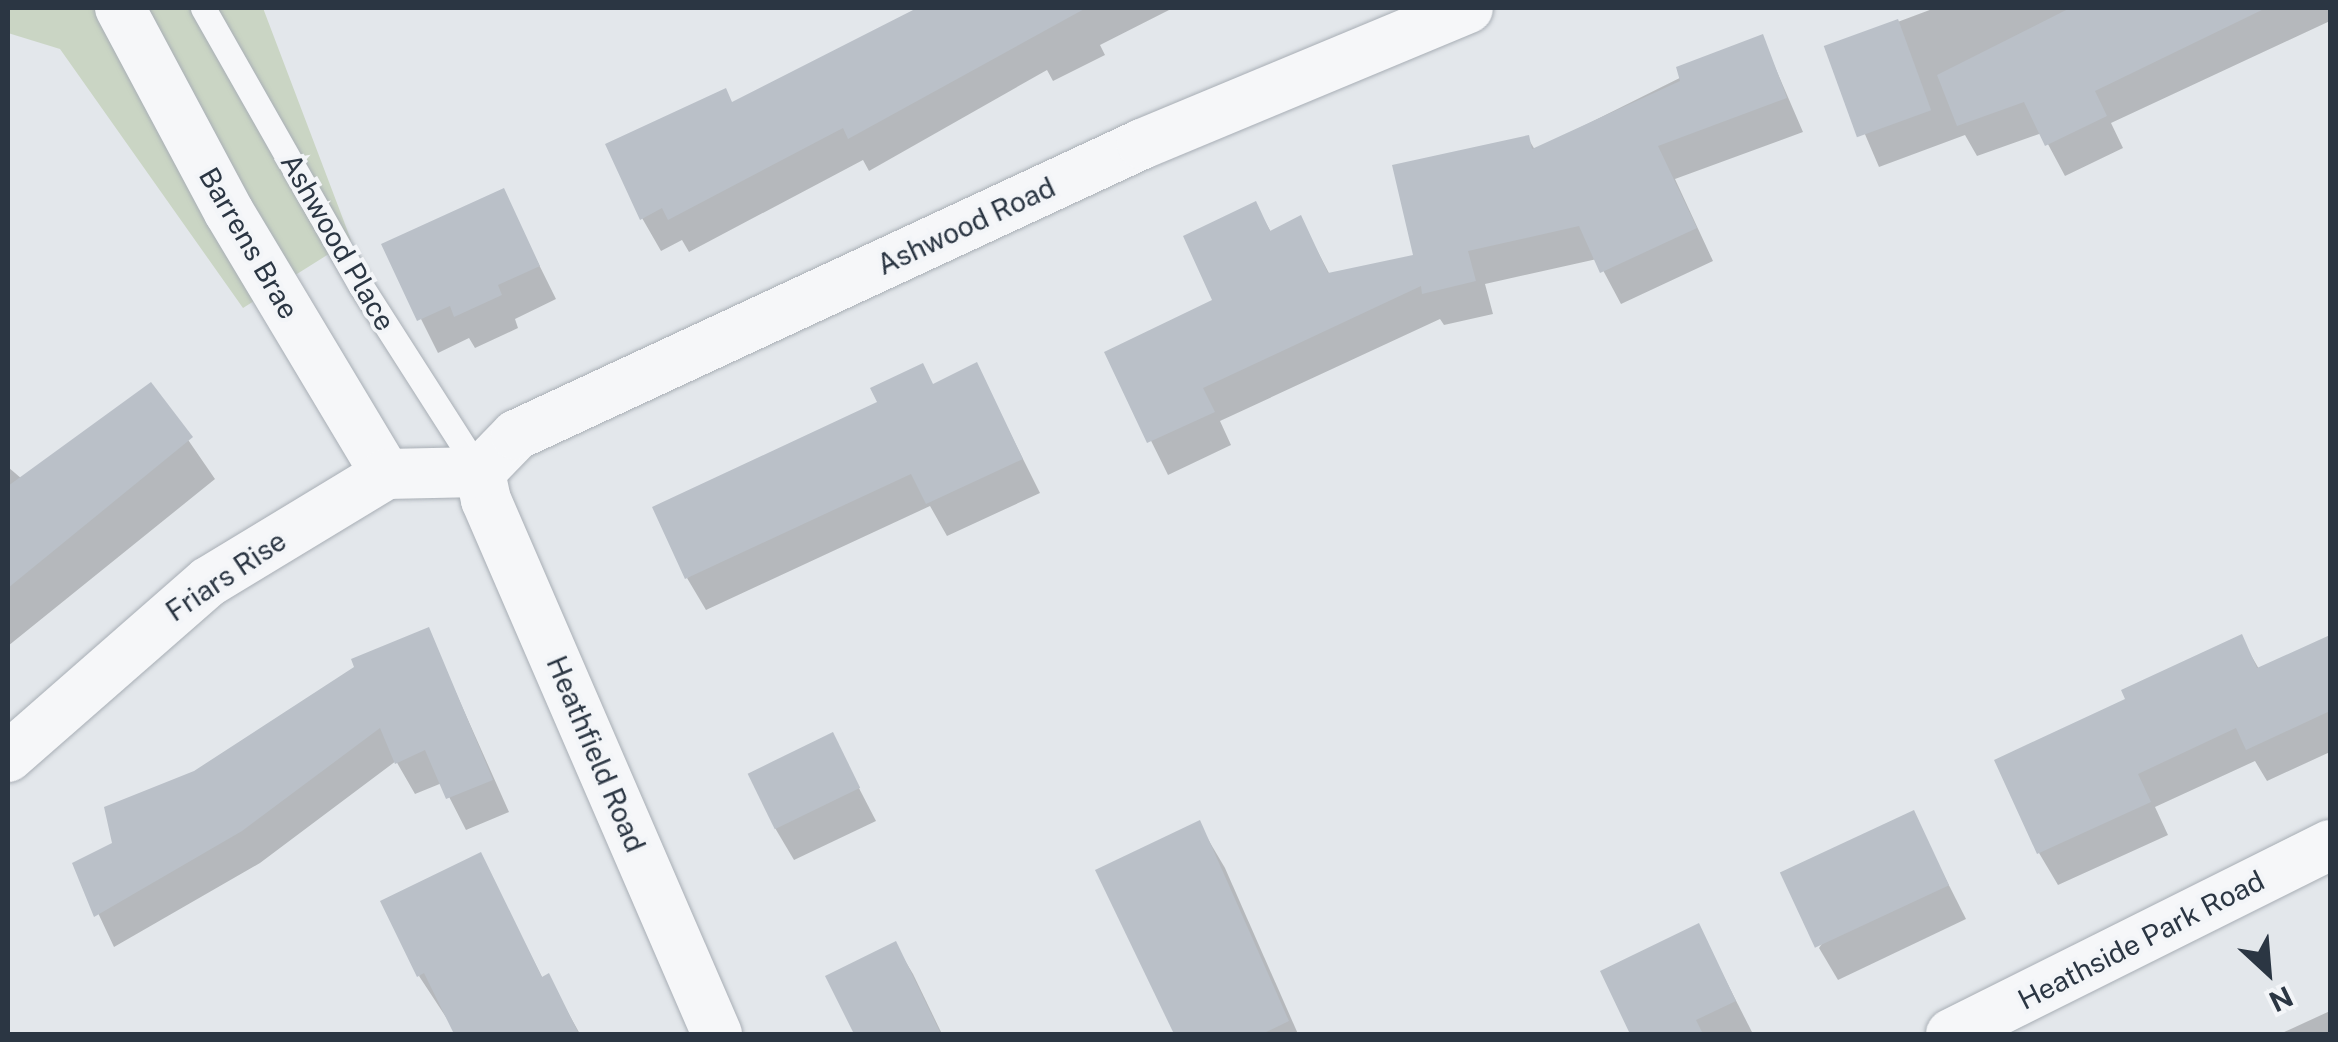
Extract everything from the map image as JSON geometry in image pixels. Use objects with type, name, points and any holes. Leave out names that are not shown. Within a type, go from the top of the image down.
[{"type":"street","name":"Barrens Brae","points":[[120,8],[229,212],[386,474]]},
{"type":"street","name":"Ashwood Road","points":[[480,472],[516,435],[1142,144],[1468,8]]},
{"type":"street","points":[[386,474],[480,472]]},
{"type":"street","name":"Heathfield Road","points":[[480,472],[486,500],[717,1034]]},
{"type":"street","name":"Friars Rise","points":[[8,757],[208,582],[386,474]]},
{"type":"street","name":"Heathside Park Road","points":[[1951,1034],[2330,844]]},
{"type":"lane","name":"Ashwood Place","points":[[203,8],[361,286],[480,472]]},
{"type":"green space","points":[[8,8],[263,8],[351,240],[243,308],[60,49],[8,33]]},
{"type":"building","points":[[917,8],[1086,8],[848,139],[843,128],[668,220],[662,208],[640,220],[605,144],[726,88],[732,102]]},
{"type":"building","points":[[2070,8],[2266,8],[2095,91],[2107,116],[2045,146],[2024,102],[1957,126],[1937,75]]},
{"type":"building","points":[[1898,19],[1931,110],[1857,137],[1824,46]]},
{"type":"building","points":[[1763,34],[1787,98],[1658,146],[1697,228],[1600,273],[1579,226],[1468,251],[1476,281],[1422,294],[1421,286],[1203,388],[1215,412],[1147,443],[1104,352],[1212,300],[1183,236],[1256,201],[1270,231],[1301,215],[1328,273],[1413,255],[1392,165],[1529,135],[1532,149],[1680,81],[1676,67]]},
{"type":"building","points":[[504,188],[540,266],[498,285],[502,295],[454,317],[450,306],[417,321],[381,244]]},
{"type":"building","points":[[977,362],[1023,459],[926,504],[911,474],[685,579],[652,507],[877,402],[870,388],[923,363],[933,384]]},
{"type":"building","points":[[151,382],[193,437],[8,588],[8,486]]},
{"type":"building","points":[[429,627],[493,780],[446,799],[425,750],[395,764],[380,728],[242,831],[94,917],[72,863],[112,843],[104,807],[194,771],[354,667],[351,659]]},
{"type":"building","points":[[2242,634],[2257,668],[2330,635],[2330,711],[2246,750],[2236,728],[2138,774],[2151,802],[2037,854],[1994,760],[2125,699],[2121,690]]},
{"type":"building","points":[[833,732],[860,788],[775,829],[748,774]]},
{"type":"building","points":[[1914,810],[1949,885],[1815,948],[1780,873]]},
{"type":"building","points":[[1200,820],[1289,1021],[1262,1034],[1174,1034],[1095,870]]},
{"type":"building","points":[[481,852],[542,977],[549,973],[579,1034],[454,1034],[424,973],[417,977],[380,901]]},
{"type":"building","points":[[1699,923],[1736,1001],[1696,1020],[1703,1034],[1630,1034],[1600,971]]},
{"type":"building","points":[[896,941],[941,1034],[854,1034],[825,976]]}]
